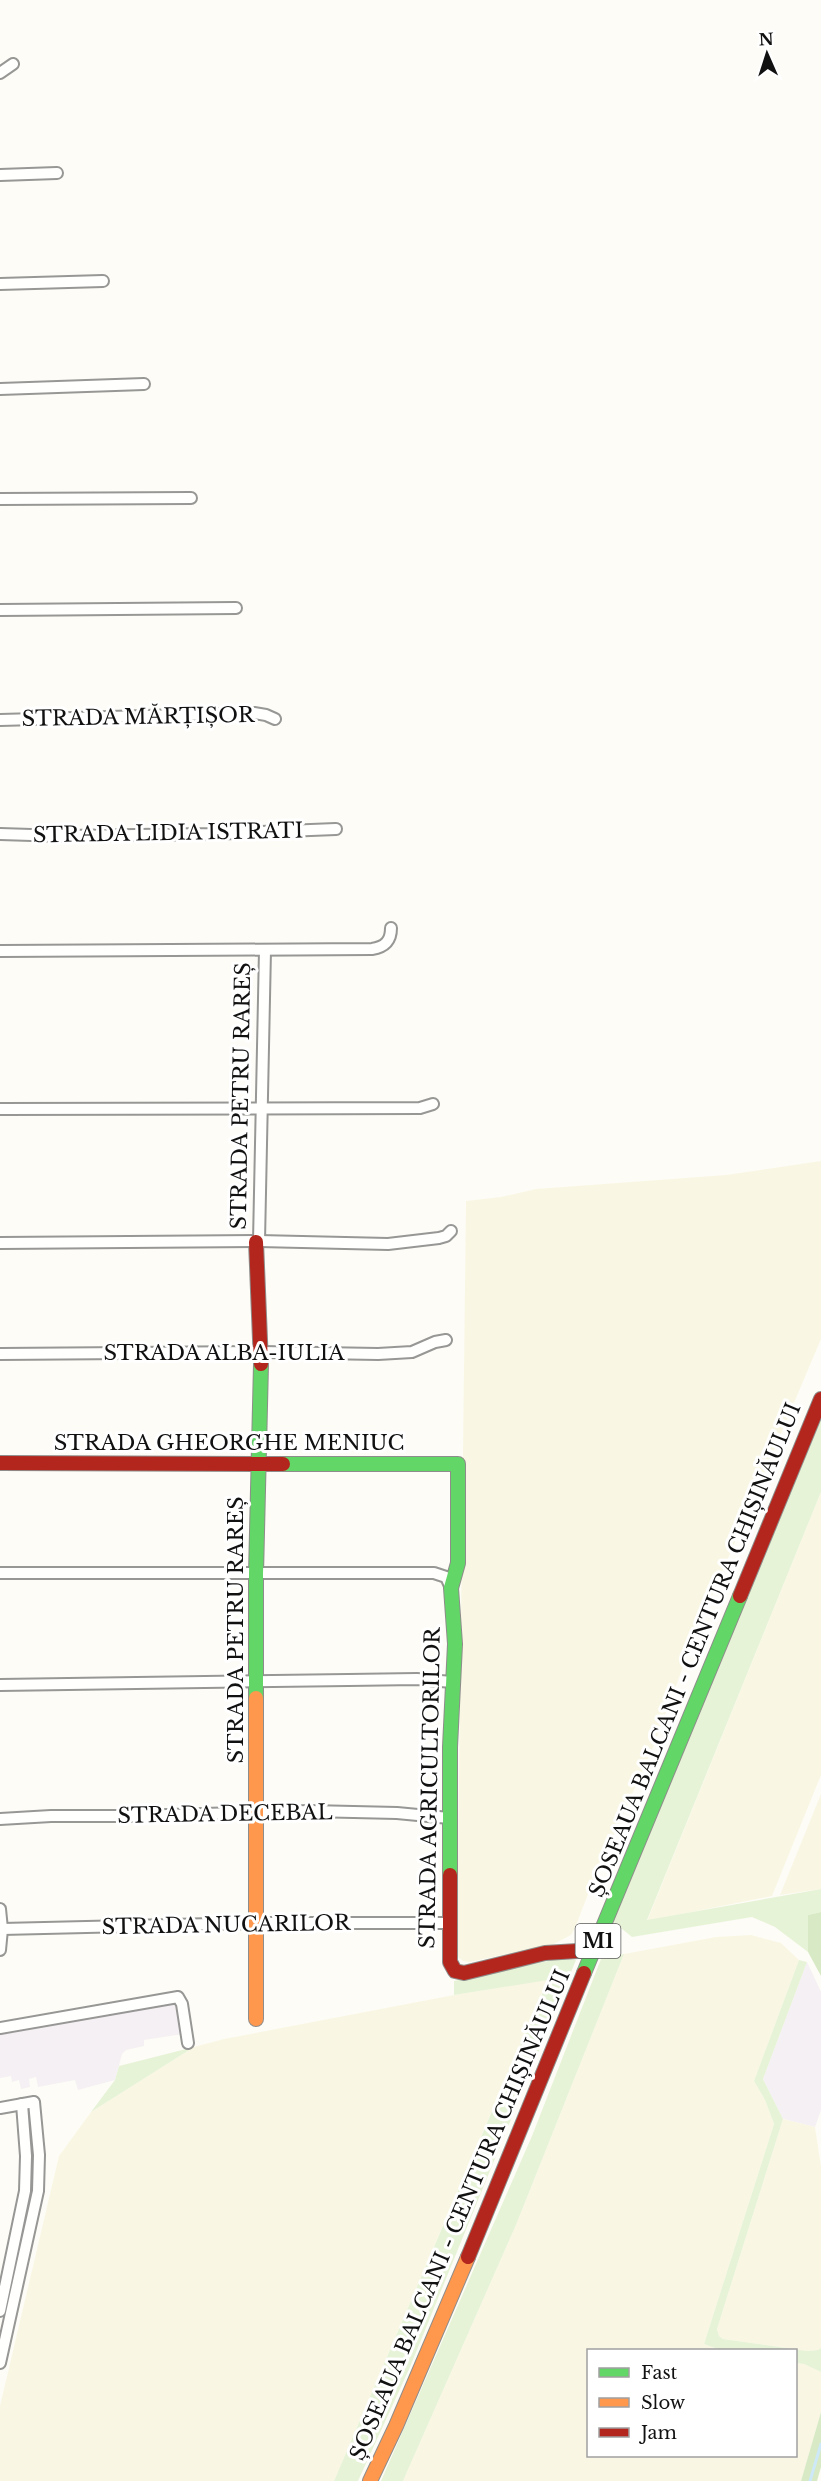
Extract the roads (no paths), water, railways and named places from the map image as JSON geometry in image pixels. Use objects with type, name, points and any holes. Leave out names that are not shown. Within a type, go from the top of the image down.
[{"type":"main road","name":"STRADA PETRU RAREȘ","points":[[256,2019],[256,1574],[261,1352],[257,1242]]},
{"type":"main road","name":"ȘOSEAUA BALCANI - CENTURA CHIȘINĂULUI","points":[[370,2481],[396,2426],[460,2275],[821,1399]]},
{"type":"main road","name":"STRADA GHEORGHE MENIUC","points":[[0,1463],[458,1464]]},
{"type":"main road","name":"STRADA AGRICULTORILOR","points":[[458,1464],[458,1563],[451,1588],[455,1644],[449,1818],[450,1962],[455,1971],[464,1973],[555,1952],[578,1949],[594,1950]]},
{"type":"street","points":[[0,73],[13,64]]},
{"type":"street","points":[[0,175],[57,173]]},
{"type":"street","points":[[0,284],[102,281]]},
{"type":"street","points":[[0,389],[144,384]]},
{"type":"street","points":[[0,499],[191,498]]},
{"type":"street","points":[[0,610],[236,608]]},
{"type":"street","name":"STRADA MĂRȚIȘOR","points":[[0,720],[254,713],[275,719]]},
{"type":"street","name":"STRADA LIDIA ISTRATI","points":[[0,834],[63,836],[231,834],[336,829]]},
{"type":"street","points":[[0,951],[372,949],[390,940],[391,928]]},
{"type":"street","name":"STRADA PETRU RAREȘ","points":[[257,1242],[265,951]]},
{"type":"street","points":[[0,1109],[420,1108],[433,1104]]},
{"type":"street","points":[[0,1243],[388,1244],[439,1238],[451,1231]]},
{"type":"street","name":"STRADA ALBA-IULIA","points":[[0,1354],[261,1352],[378,1354],[412,1352],[446,1340]]},
{"type":"street","points":[[0,1572],[440,1573],[446,1577],[451,1588]]},
{"type":"street","points":[[0,1685],[417,1679],[452,1682]]},
{"type":"street","name":"STRADA DECEBAL","points":[[0,1819],[335,1811],[449,1818]]},
{"type":"street","points":[[0,1909],[2,1929],[0,1950]]},
{"type":"street","name":"STRADA NUCARILOR","points":[[2,1929],[255,1923],[450,1923]]},
{"type":"street","points":[[0,2028],[178,1997],[182,2004],[188,2043]]},
{"type":"street","points":[[0,2108],[34,2102],[39,2155],[38,2190],[0,2362]]},
{"type":"street","points":[[0,2311],[5,2263],[25,2191],[26,2156],[22,2104]]},
{"type":"waterway","points":[[810,2481],[821,2444]]}]
